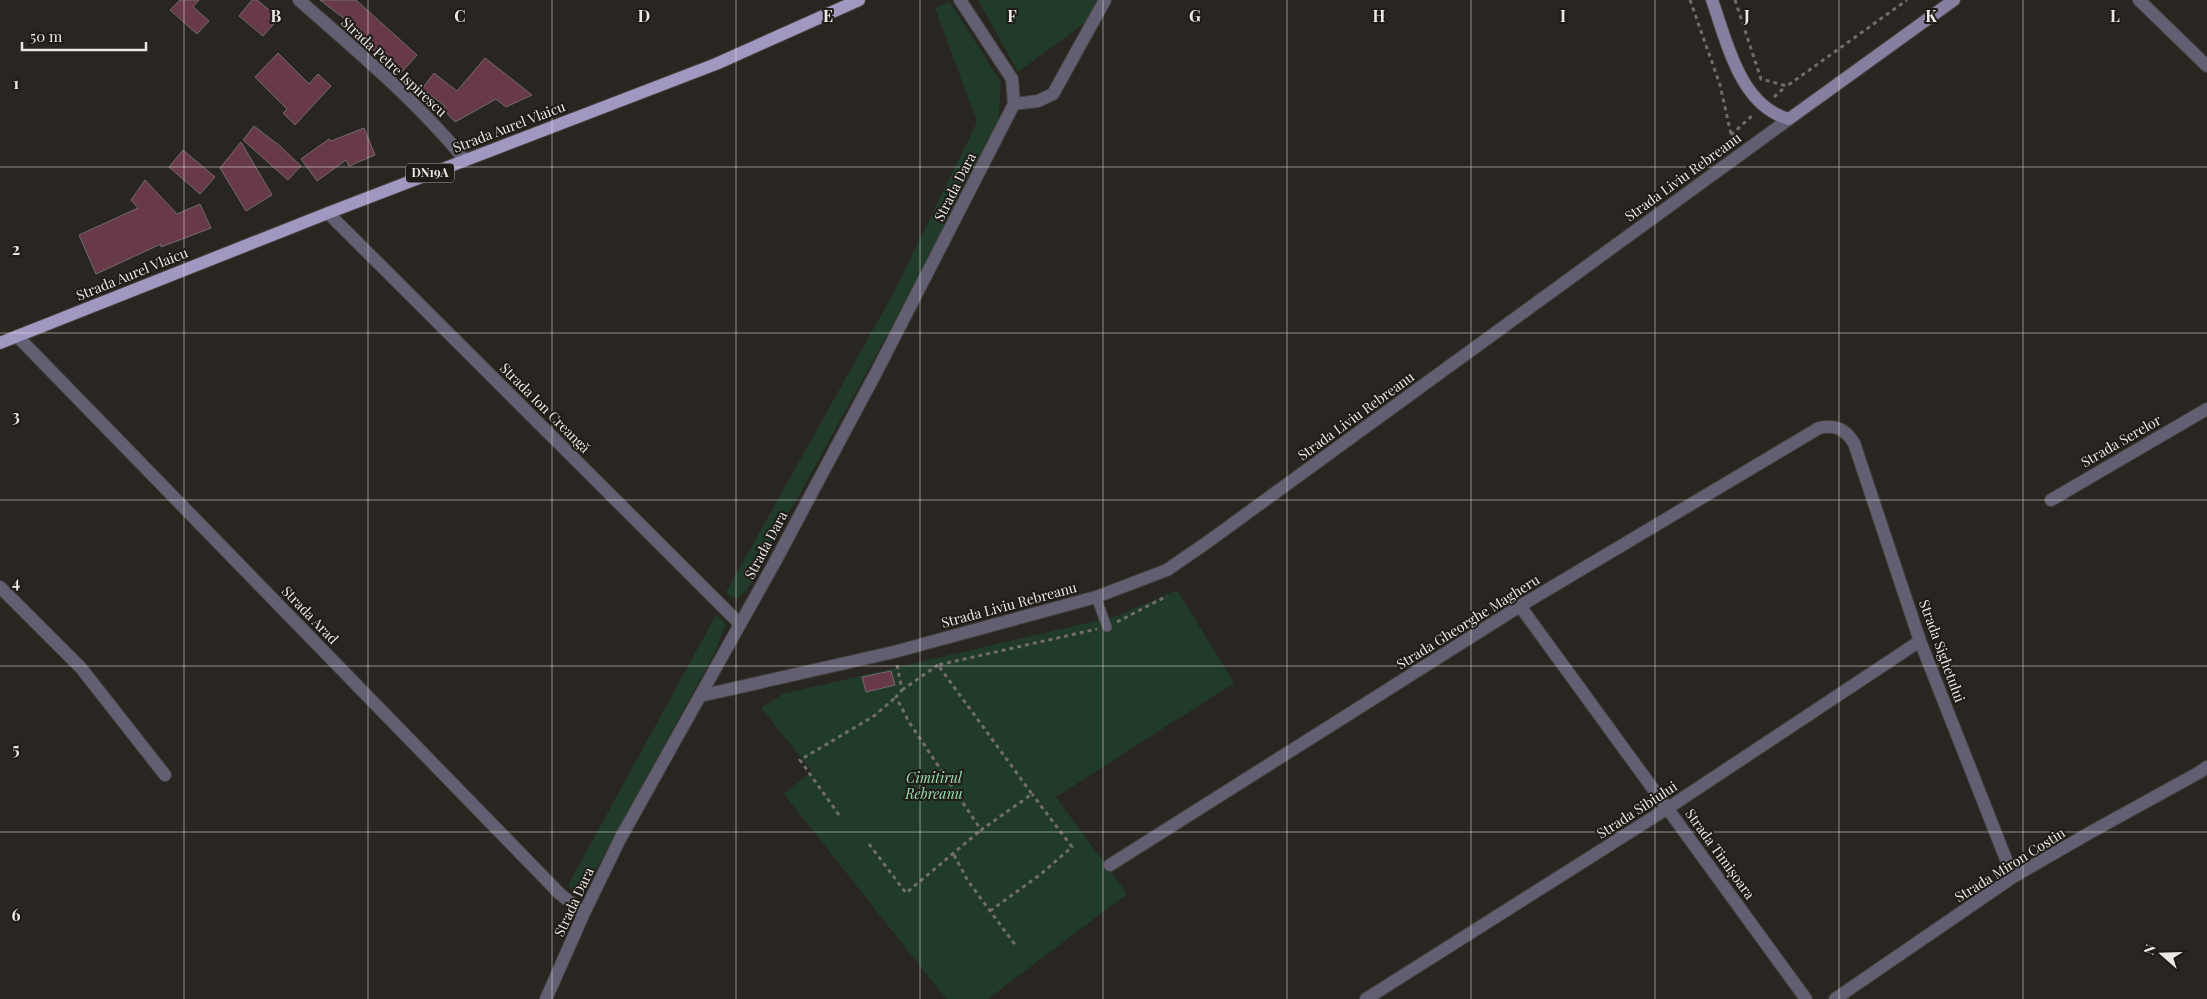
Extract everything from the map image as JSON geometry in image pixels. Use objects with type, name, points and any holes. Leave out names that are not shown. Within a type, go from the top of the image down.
[{"type":"main road","name":"Strada Aurel Vlaicu","points":[[0,343],[328,213],[716,64],[859,0]]},
{"type":"main road","points":[[1712,0],[1737,69],[1763,106],[1774,115],[1788,119]]},
{"type":"main road","name":"Strada Liviu Rebreanu","points":[[1788,119],[1954,0]]},
{"type":"street","name":"Strada Petre Ispirescu","points":[[299,0],[417,105],[465,160]]},
{"type":"street","points":[[960,0],[1012,79],[1014,104],[1038,101],[1053,94],[1105,0]]},
{"type":"street","points":[[2140,0],[2207,66]]},
{"type":"street","name":"Strada Dara","points":[[546,999],[584,913],[620,839],[740,624],[878,369],[1014,104]]},
{"type":"street","name":"Strada Liviu Rebreanu","points":[[700,696],[894,652],[1096,596],[1167,570],[1788,119]]},
{"type":"street","name":"Strada Ion Creangă","points":[[328,213],[740,624]]},
{"type":"street","name":"Strada Arad","points":[[17,336],[560,894],[584,913]]},
{"type":"street","name":"Strada Serelor","points":[[2051,500],[2207,409]]},
{"type":"street","name":"Strada Gheorghe Magheru","points":[[1110,865],[1520,606],[1819,428],[1830,425],[1848,434]]},
{"type":"street","name":"Strada Sighetului","points":[[1848,434],[1854,443],[1920,641],[2013,878]]},
{"type":"street","points":[[0,587],[81,668],[165,775]]},
{"type":"street","name":"Strada Timișoara","points":[[1520,606],[1806,999]]},
{"type":"street","name":"Strada Sibiului","points":[[1366,999],[1668,808],[1920,641]]},
{"type":"street","name":"Strada Miron Costin","points":[[1835,999],[2013,878],[2091,832],[2205,771]]},
{"type":"lane","points":[[1096,596],[1107,627]]},
{"type":"path","points":[[1690,0],[1720,85],[1731,137]]},
{"type":"path","points":[[1736,0],[1761,79],[1787,86],[1907,0]]},
{"type":"path","points":[[839,814],[800,760],[874,716],[902,690],[938,665],[1107,627],[1167,596]]},
{"type":"path","points":[[894,652],[902,690]]},
{"type":"path","points":[[938,665],[1072,847],[1041,874],[990,911]]},
{"type":"path","points":[[896,697],[909,722],[981,830]]},
{"type":"path","points":[[869,844],[906,893],[954,855],[981,830],[1032,794]]},
{"type":"path","points":[[954,855],[968,880],[1016,946]]},
{"type":"green space","points":[[978,0],[1106,0],[1097,14],[1018,72]]},
{"type":"green space","points":[[950,2],[1001,82],[998,124],[898,315],[748,588],[738,598],[731,597],[726,592],[894,292],[977,122],[935,8]]},
{"type":"green space","name":"Cimitirul Rebreanu","points":[[1177,590],[1234,683],[1056,797],[1127,894],[988,999],[946,999],[784,794],[812,771],[761,708],[783,694],[1117,616]]},
{"type":"green space","points":[[716,615],[726,624],[716,650],[588,884],[580,891],[572,890],[568,885]]},
{"type":"building","points":[[180,0],[199,0],[193,7],[209,21],[197,34],[170,10]]},
{"type":"building","points":[[252,0],[257,0],[279,18],[263,36],[239,16]]},
{"type":"building","points":[[320,0],[356,0],[417,55],[401,73],[350,31],[354,26]]},
{"type":"building","points":[[278,53],[309,84],[318,74],[331,86],[295,125],[283,113],[287,109],[255,77]]},
{"type":"building","points":[[485,58],[532,95],[506,107],[496,99],[455,122],[443,109],[445,106],[422,89],[434,73],[457,91]]},
{"type":"building","points":[[254,126],[280,146],[301,166],[288,180],[243,140]]},
{"type":"building","points":[[364,128],[375,155],[349,166],[346,160],[317,181],[301,159],[329,139],[331,141]]},
{"type":"building","points":[[241,142],[272,195],[246,211],[220,168]]},
{"type":"building","points":[[183,150],[215,177],[200,194],[169,167]]},
{"type":"building","points":[[145,180],[177,214],[200,204],[211,228],[161,247],[161,244],[96,274],[79,235],[138,208],[131,200]]},
{"type":"building","points":[[891,671],[895,685],[866,692],[862,677]]}]
